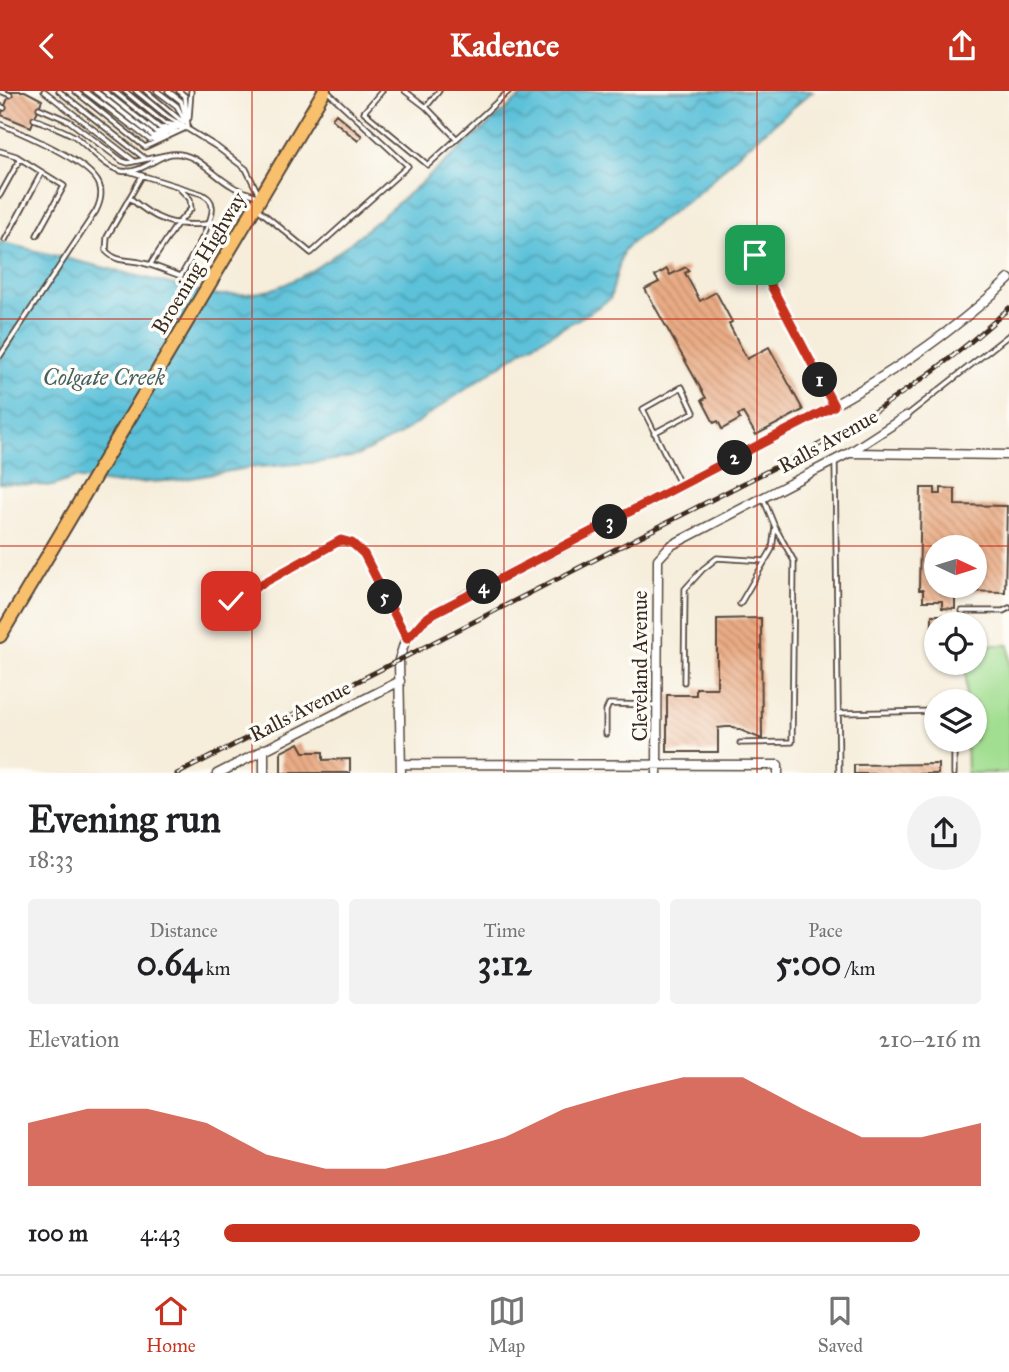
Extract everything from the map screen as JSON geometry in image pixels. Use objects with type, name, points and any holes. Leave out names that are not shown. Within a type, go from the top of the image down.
[{"type":"main road","name":"Broening Highway","points":[[0,636],[325,91]]},
{"type":"street","points":[[778,769],[719,764],[657,769],[401,769],[399,660],[407,639],[434,613],[834,406],[939,340],[1009,279]]},
{"type":"street","name":"Ralls Avenue","points":[[658,559],[670,545],[849,453],[906,416]]},
{"type":"street","points":[[849,453],[1009,455]]},
{"type":"street","name":"Cleveland Avenue","points":[[657,769],[658,559]]},
{"type":"street","name":"Ralls Avenue","points":[[217,773],[400,681]]},
{"type":"street","points":[[264,749],[264,773]]},
{"type":"lane","points":[[0,91],[9,95]]},
{"type":"lane","points":[[44,91],[135,161]]},
{"type":"lane","points":[[59,91],[144,159]]},
{"type":"lane","points":[[75,91],[145,147],[188,127]]},
{"type":"lane","points":[[85,91],[150,140],[188,127]]},
{"type":"lane","points":[[95,91],[153,136],[188,127]]},
{"type":"lane","points":[[104,91],[156,132],[188,127]]},
{"type":"lane","points":[[114,91],[160,128],[188,127]]},
{"type":"lane","points":[[125,91],[164,123],[188,127]]},
{"type":"lane","points":[[136,91],[168,117],[188,127]]},
{"type":"lane","points":[[146,91],[188,127],[246,169],[258,202]]},
{"type":"lane","points":[[157,91],[177,106],[188,127]]},
{"type":"lane","points":[[168,91],[181,101],[188,127]]},
{"type":"lane","points":[[179,91],[185,96],[188,127]]},
{"type":"lane","points":[[188,127],[189,91]]},
{"type":"lane","points":[[39,108],[69,121],[122,160],[135,161],[169,154],[194,157],[233,187],[258,202],[311,253],[408,166],[325,91]]},
{"type":"lane","points":[[382,91],[364,112],[428,165],[509,91]]},
{"type":"lane","points":[[405,91],[426,107],[456,138]]},
{"type":"lane","points":[[426,107],[439,91]]},
{"type":"lane","points":[[34,119],[73,136],[112,167],[128,171],[202,194],[209,199],[213,208],[181,276],[142,262],[120,260],[111,257],[106,251],[107,237],[142,176]]},
{"type":"lane","points":[[0,124],[34,139],[89,171],[99,183],[101,193],[99,206],[0,356]]},
{"type":"lane","points":[[0,151],[20,159],[64,186],[37,235]]},
{"type":"lane","points":[[128,171],[149,165],[169,154]]},
{"type":"lane","points":[[0,195],[20,159]]},
{"type":"lane","points":[[5,240],[42,172]]},
{"type":"lane","points":[[150,265],[177,224],[191,209],[190,199],[179,187]]},
{"type":"lane","points":[[130,197],[149,214],[177,224],[207,224]]},
{"type":"lane","points":[[755,255],[834,406]]},
{"type":"lane","points":[[906,416],[1009,335]]},
{"type":"lane","points":[[654,433],[694,412],[682,387],[643,409],[654,433],[681,486]]},
{"type":"lane","points":[[835,460],[839,773]]},
{"type":"lane","points":[[740,743],[792,742],[794,561],[762,497]]},
{"type":"lane","points":[[740,604],[772,549],[775,527]]},
{"type":"lane","points":[[223,612],[231,601],[341,540],[352,543],[364,554],[407,639]]},
{"type":"lane","points":[[684,682],[685,589],[717,558],[765,561]]},
{"type":"lane","points":[[962,611],[1003,611],[1009,608]]},
{"type":"lane","points":[[606,734],[606,711],[609,704],[657,705]]},
{"type":"lane","points":[[840,713],[924,711]]},
{"type":"lane","points":[[954,752],[954,773]]},
{"type":"lane","points":[[719,764],[719,773]]},
{"type":"green space","points":[[987,645],[1009,645],[1009,773],[967,773],[966,752],[987,752],[987,689],[966,689],[966,675],[987,675]]},
{"type":"water","name":"Colgate Creek","points":[[527,91],[813,91],[739,153],[703,189],[623,251],[610,299],[523,350],[399,435],[357,456],[247,468],[180,480],[119,484],[74,478],[53,486],[0,483],[0,242],[215,295],[273,289],[306,274],[336,254]]},
{"type":"building","points":[[11,91],[25,91],[42,100],[31,127],[1,115]]},
{"type":"building","points":[[336,114],[362,136],[358,141],[332,119]]},
{"type":"building","points":[[686,267],[689,271],[685,273],[700,301],[716,292],[747,359],[769,347],[803,410],[756,435],[743,413],[738,415],[740,419],[722,429],[718,421],[714,423],[702,400],[706,398],[645,289],[659,282],[655,276],[667,269],[670,275]]},
{"type":"building","points":[[921,488],[935,488],[935,494],[941,494],[941,488],[955,489],[955,505],[1007,506],[1005,592],[987,592],[987,535],[924,535],[924,599],[955,599],[955,609],[942,608],[942,601],[923,601],[923,590],[919,590]]},
{"type":"building","points":[[761,618],[762,739],[733,727],[718,728],[718,752],[667,752],[667,695],[696,695],[696,688],[717,688],[717,619]]},
{"type":"building","points":[[299,743],[304,752],[323,752],[323,760],[350,759],[350,773],[281,773],[281,752]]},
{"type":"building","points":[[938,764],[938,773],[854,773],[854,765]]},
{"type":"railway","points":[[179,773],[828,440],[922,379],[967,345],[1009,308]]},
{"type":"route","points":[[231,601],[341,540],[352,543],[364,554],[407,639],[434,613],[834,406],[755,255]]}]
